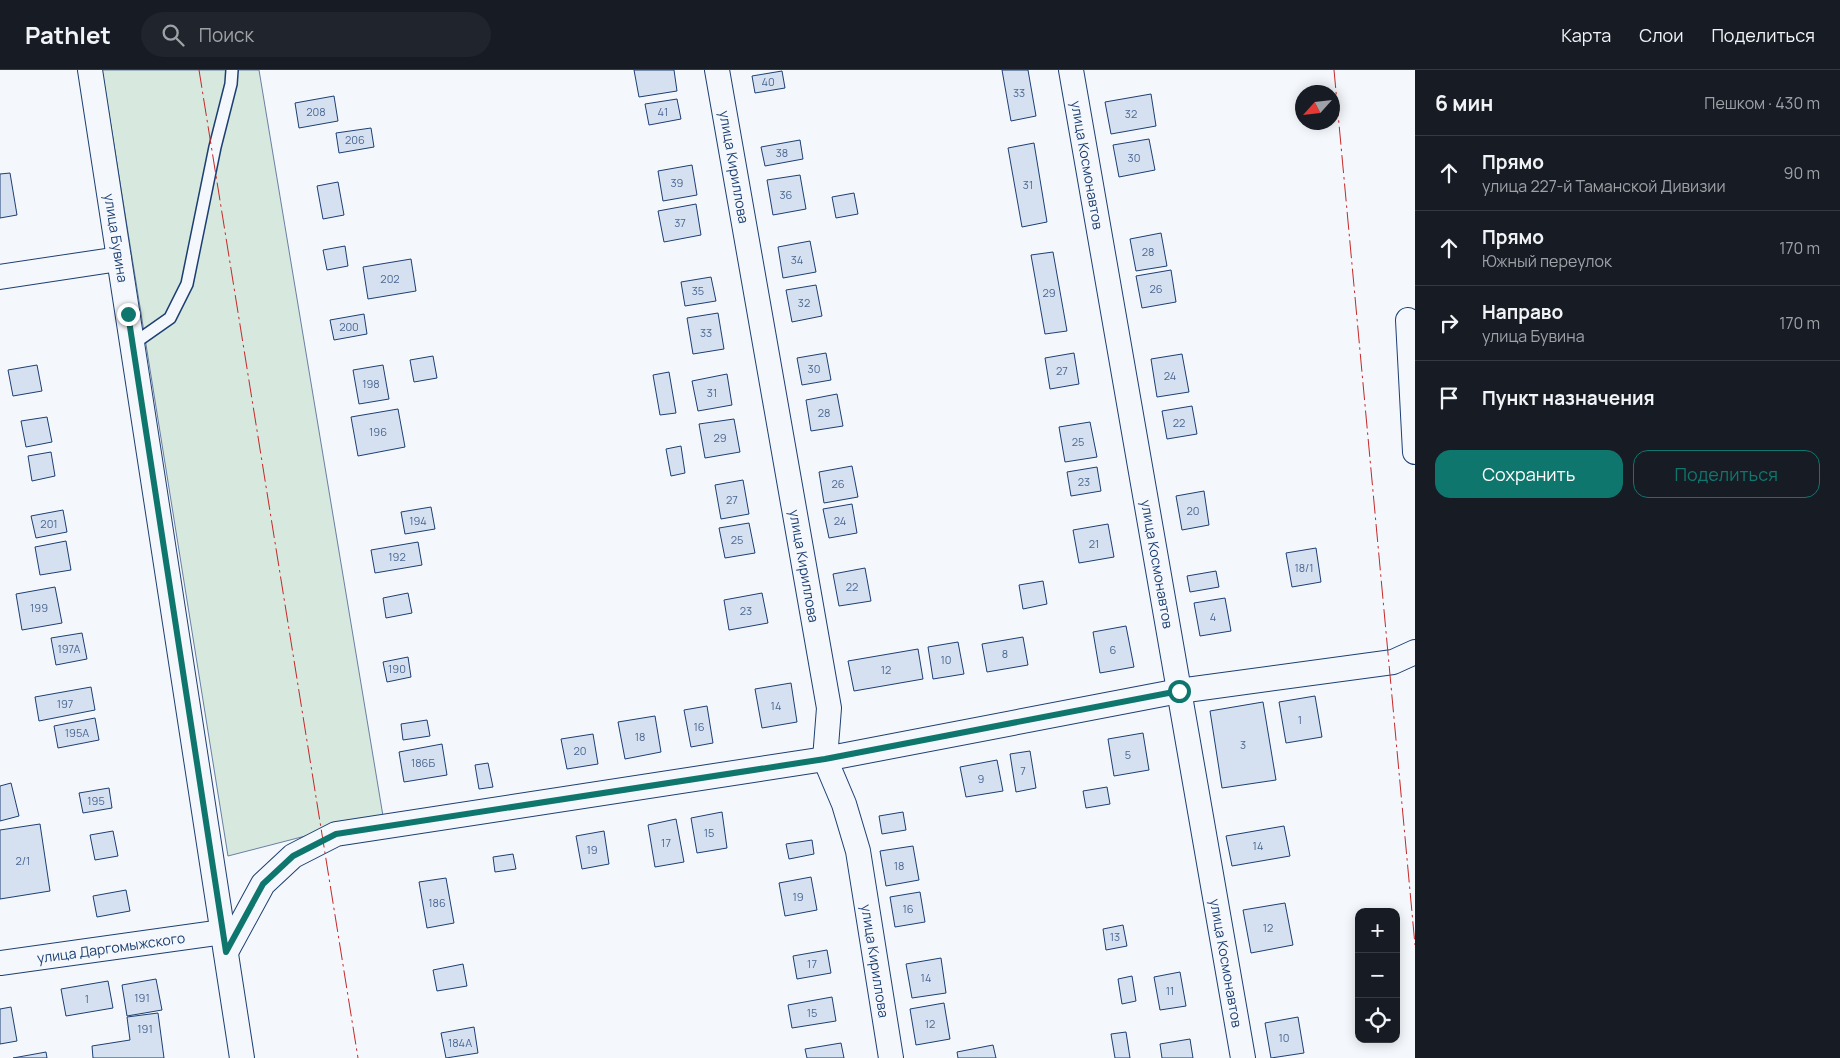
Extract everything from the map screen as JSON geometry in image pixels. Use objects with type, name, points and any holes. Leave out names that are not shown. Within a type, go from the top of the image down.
[{"type":"street","name":"улица Бувина","points":[[90,70],[242,1058]]},
{"type":"street","name":"улица Кириллова","points":[[717,70],[829,708],[825,759],[844,804],[858,851],[890,1058]]},
{"type":"street","name":"улица Космонавтов","points":[[1071,70],[1243,1058]]},
{"type":"street","points":[[0,277],[119,260]]},
{"type":"street","points":[[1408,320],[1415,452]]},
{"type":"street","points":[[224,942],[263,884],[293,856],[336,834],[825,759],[1179,691],[1393,662],[1415,653]]},
{"type":"street","name":"улица Даргомыжского","points":[[0,963],[224,942]]},
{"type":"lane","points":[[133,344],[170,318],[187,284],[215,147],[231,84],[232,70]]},
{"type":"shaded area","points":[[102,70],[259,70],[383,816],[228,856]]},
{"type":"building","points":[[634,70],[674,70],[677,91],[639,97]]},
{"type":"building","points":[[1002,70],[1028,70],[1036,116],[1011,121]]},
{"type":"building","points":[[782,71],[785,88],[755,93],[752,76]]},
{"type":"building","points":[[1151,94],[1156,126],[1111,134],[1105,102]]},
{"type":"building","points":[[334,96],[338,121],[299,128],[295,103]]},
{"type":"building","points":[[677,99],[681,119],[649,125],[645,104]]},
{"type":"building","points":[[371,128],[374,147],[339,153],[336,133]]},
{"type":"building","points":[[1149,139],[1155,170],[1119,177],[1113,145]]},
{"type":"building","points":[[800,140],[803,159],[765,166],[761,147]]},
{"type":"building","points":[[1034,143],[1047,222],[1022,227],[1008,148]]},
{"type":"building","points":[[692,165],[697,195],[663,201],[658,171]]},
{"type":"building","points":[[10,173],[17,215],[0,218],[0,174]]},
{"type":"building","points":[[800,175],[806,209],[773,215],[767,180]]},
{"type":"building","points":[[338,182],[344,215],[323,219],[317,186]]},
{"type":"building","points":[[854,193],[858,214],[836,218],[832,197]]},
{"type":"building","points":[[696,204],[701,235],[664,242],[658,211]]},
{"type":"building","points":[[1161,233],[1167,266],[1136,271],[1130,239]]},
{"type":"building","points":[[810,241],[816,272],[783,278],[778,247]]},
{"type":"building","points":[[345,246],[348,266],[327,270],[323,250]]},
{"type":"building","points":[[1053,252],[1067,331],[1045,334],[1031,255]]},
{"type":"building","points":[[411,259],[416,291],[368,299],[363,267]]},
{"type":"building","points":[[1171,270],[1176,302],[1142,308],[1136,276]]},
{"type":"building","points":[[711,277],[716,301],[685,306],[681,282]]},
{"type":"building","points":[[816,285],[822,316],[792,322],[786,290]]},
{"type":"building","points":[[718,313],[724,349],[693,354],[687,318]]},
{"type":"building","points":[[364,314],[367,334],[334,340],[330,320]]},
{"type":"building","points":[[826,353],[831,380],[802,385],[797,358]]},
{"type":"building","points":[[1074,353],[1079,384],[1050,389],[1045,358]]},
{"type":"building","points":[[1182,354],[1189,392],[1157,397],[1151,359]]},
{"type":"building","points":[[433,356],[437,378],[414,382],[410,360]]},
{"type":"building","points":[[37,365],[42,391],[13,396],[8,370]]},
{"type":"building","points":[[383,365],[389,399],[359,404],[353,370]]},
{"type":"building","points":[[669,372],[676,413],[660,415],[653,375]]},
{"type":"building","points":[[727,374],[732,405],[698,411],[692,381]]},
{"type":"building","points":[[837,394],[843,426],[811,431],[806,400]]},
{"type":"building","points":[[1192,406],[1197,434],[1167,439],[1162,411]]},
{"type":"building","points":[[398,409],[405,447],[358,456],[351,417]]},
{"type":"building","points":[[47,417],[52,442],[26,447],[21,421]]},
{"type":"building","points":[[734,419],[740,452],[705,458],[699,424]]},
{"type":"building","points":[[1090,422],[1097,457],[1065,462],[1059,427]]},
{"type":"building","points":[[681,446],[685,473],[671,476],[666,449]]},
{"type":"building","points":[[51,452],[55,476],[32,481],[28,456]]},
{"type":"building","points":[[852,466],[858,497],[824,503],[819,472]]},
{"type":"building","points":[[1097,467],[1101,491],[1071,496],[1067,472]]},
{"type":"building","points":[[743,480],[749,514],[721,519],[715,485]]},
{"type":"building","points":[[1204,491],[1209,525],[1182,530],[1176,496]]},
{"type":"building","points":[[852,504],[857,533],[829,538],[823,509]]},
{"type":"building","points":[[431,507],[435,529],[405,534],[401,512]]},
{"type":"building","points":[[63,510],[67,532],[36,538],[31,516]]},
{"type":"building","points":[[749,523],[755,553],[725,558],[719,528]]},
{"type":"building","points":[[1108,524],[1114,557],[1079,563],[1073,530]]},
{"type":"building","points":[[66,541],[71,570],[40,575],[35,547]]},
{"type":"building","points":[[418,542],[422,565],[375,573],[371,550]]},
{"type":"building","points":[[1316,548],[1321,582],[1292,587],[1286,553]]},
{"type":"building","points":[[865,568],[871,601],[839,606],[833,574]]},
{"type":"building","points":[[1216,571],[1219,587],[1190,592],[1187,576]]},
{"type":"building","points":[[1043,581],[1047,604],[1023,609],[1019,585]]},
{"type":"building","points":[[55,587],[62,623],[22,630],[16,594]]},
{"type":"building","points":[[408,593],[412,613],[386,618],[383,598]]},
{"type":"building","points":[[762,593],[768,623],[729,630],[724,600]]},
{"type":"building","points":[[1225,598],[1231,631],[1200,636],[1194,603]]},
{"type":"building","points":[[1126,626],[1134,667],[1100,673],[1093,632]]},
{"type":"building","points":[[82,633],[87,659],[56,665],[51,638]]},
{"type":"building","points":[[1023,637],[1028,665],[987,672],[982,644]]},
{"type":"building","points":[[958,642],[964,674],[933,679],[928,647]]},
{"type":"building","points":[[918,649],[923,679],[854,691],[848,661]]},
{"type":"building","points":[[408,657],[411,677],[387,682],[383,662]]},
{"type":"building","points":[[791,683],[797,722],[762,728],[755,689]]},
{"type":"building","points":[[91,687],[95,710],[39,721],[35,697]]},
{"type":"building","points":[[1315,696],[1322,737],[1286,743],[1279,702]]},
{"type":"building","points":[[1263,702],[1276,780],[1222,788],[1210,711]]},
{"type":"building","points":[[707,706],[713,743],[691,747],[684,710]]},
{"type":"building","points":[[655,716],[661,752],[625,759],[618,722]]},
{"type":"building","points":[[95,718],[99,740],[58,748],[54,726]]},
{"type":"building","points":[[427,720],[430,736],[403,740],[401,724]]},
{"type":"building","points":[[1143,733],[1149,770],[1114,776],[1108,739]]},
{"type":"building","points":[[593,734],[598,764],[567,769],[561,739]]},
{"type":"building","points":[[442,744],[447,775],[404,782],[399,752]]},
{"type":"building","points":[[1030,751],[1036,788],[1016,792],[1010,754]]},
{"type":"building","points":[[997,760],[1003,791],[966,797],[960,767]]},
{"type":"building","points":[[488,763],[493,787],[479,789],[475,765]]},
{"type":"building","points":[[11,783],[19,816],[0,821],[0,786]]},
{"type":"building","points":[[1107,787],[1110,804],[1086,808],[1083,791]]},
{"type":"building","points":[[109,788],[112,808],[83,813],[79,793]]},
{"type":"building","points":[[722,812],[727,848],[697,853],[691,818]]},
{"type":"building","points":[[903,812],[906,830],[882,834],[879,816]]},
{"type":"building","points":[[676,819],[684,862],[655,867],[648,825]]},
{"type":"building","points":[[40,824],[50,891],[0,899],[0,830]]},
{"type":"building","points":[[1284,826],[1290,856],[1232,866],[1226,836]]},
{"type":"building","points":[[113,831],[118,856],[95,860],[90,835]]},
{"type":"building","points":[[604,831],[609,864],[582,869],[576,836]]},
{"type":"building","points":[[812,840],[814,854],[789,859],[786,844]]},
{"type":"building","points":[[913,846],[919,880],[886,886],[880,851]]},
{"type":"building","points":[[513,854],[516,869],[495,872],[493,857]]},
{"type":"building","points":[[811,877],[817,910],[785,916],[779,883]]},
{"type":"building","points":[[446,878],[454,923],[427,928],[419,882]]},
{"type":"building","points":[[126,890],[130,911],[97,917],[93,896]]},
{"type":"building","points":[[920,892],[925,922],[895,927],[890,897]]},
{"type":"building","points":[[1285,903],[1293,945],[1251,953],[1243,910]]},
{"type":"building","points":[[1123,925],[1127,946],[1106,950],[1103,929]]},
{"type":"building","points":[[827,950],[831,973],[797,979],[793,956]]},
{"type":"building","points":[[941,958],[946,993],[912,998],[906,964]]},
{"type":"building","points":[[463,964],[467,986],[437,991],[433,970]]},
{"type":"building","points":[[1180,972],[1186,1006],[1160,1010],[1154,977]]},
{"type":"building","points":[[1132,976],[1136,1001],[1122,1004],[1118,979]]},
{"type":"building","points":[[156,979],[162,1010],[127,1016],[122,985]]},
{"type":"building","points":[[108,981],[113,1008],[66,1016],[61,989]]},
{"type":"building","points":[[832,997],[836,1021],[792,1028],[788,1005]]},
{"type":"building","points":[[944,1003],[950,1039],[916,1045],[910,1009]]},
{"type":"building","points":[[11,1007],[17,1041],[0,1044],[0,1009]]},
{"type":"building","points":[[158,1013],[164,1058],[93,1058],[92,1046],[130,1040],[127,1017]]},
{"type":"building","points":[[1298,1017],[1304,1053],[1271,1058],[1265,1023]]},
{"type":"building","points":[[474,1027],[478,1053],[446,1058],[441,1033]]},
{"type":"building","points":[[1126,1032],[1130,1058],[1115,1058],[1111,1034]]},
{"type":"building","points":[[1190,1039],[1193,1058],[1162,1058],[1160,1044]]},
{"type":"building","points":[[841,1043],[844,1058],[807,1058],[805,1049]]},
{"type":"building","points":[[993,1045],[996,1058],[958,1058],[957,1052]]},
{"type":"building","points":[[46,1052],[47,1058],[13,1058]]},
{"type":"power","points":[[199,70],[358,1058]]},
{"type":"power","points":[[1334,70],[1415,945]]},
{"type":"route","points":[[128,314],[226,952],[263,884],[293,856],[336,834],[825,759],[1179,691]]}]
